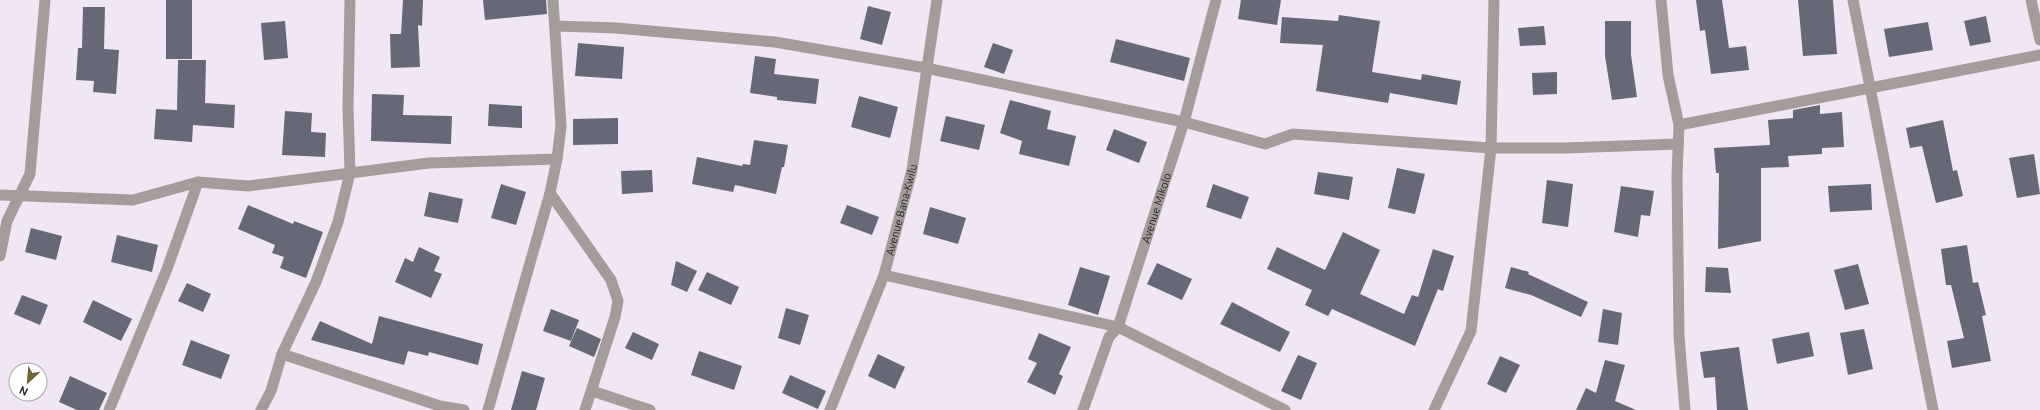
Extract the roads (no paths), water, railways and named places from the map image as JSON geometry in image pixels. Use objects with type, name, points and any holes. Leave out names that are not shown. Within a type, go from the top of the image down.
[{"type":"street","points":[[0,256],[7,221],[30,174],[45,0]]},
{"type":"street","points":[[261,410],[270,391],[282,354],[316,282],[336,229],[350,173],[348,107],[350,0]]},
{"type":"street","points":[[488,410],[550,193],[557,159],[561,126],[556,26],[553,0]]},
{"type":"street","name":"Avenue Bana-Kwilu","points":[[830,410],[884,275],[912,170],[937,0]]},
{"type":"street","name":"Avenue Mikolo","points":[[1083,410],[1109,336],[1118,327],[1184,122],[1216,0]]},
{"type":"street","points":[[1434,410],[1471,331],[1491,148],[1494,0]]},
{"type":"street","points":[[1661,0],[1668,75],[1679,125],[1679,336],[1685,410]]},
{"type":"street","points":[[1853,0],[1933,410]]},
{"type":"street","points":[[2031,0],[2040,40]]},
{"type":"street","points":[[556,26],[616,28],[775,42],[926,68],[1184,122],[1265,144],[1293,134],[1491,148],[1565,148],[1678,144]]},
{"type":"street","points":[[1679,125],[2040,55]]},
{"type":"street","points":[[0,195],[133,200],[198,182],[248,186],[429,163],[557,159]]},
{"type":"street","points":[[108,410],[167,269],[198,182]]},
{"type":"street","points":[[550,193],[611,280],[618,301],[615,317],[585,410]]},
{"type":"street","points":[[884,275],[1118,327],[1285,410]]},
{"type":"street","points":[[282,354],[440,406],[464,410]]},
{"type":"street","points":[[592,391],[650,410]]}]
